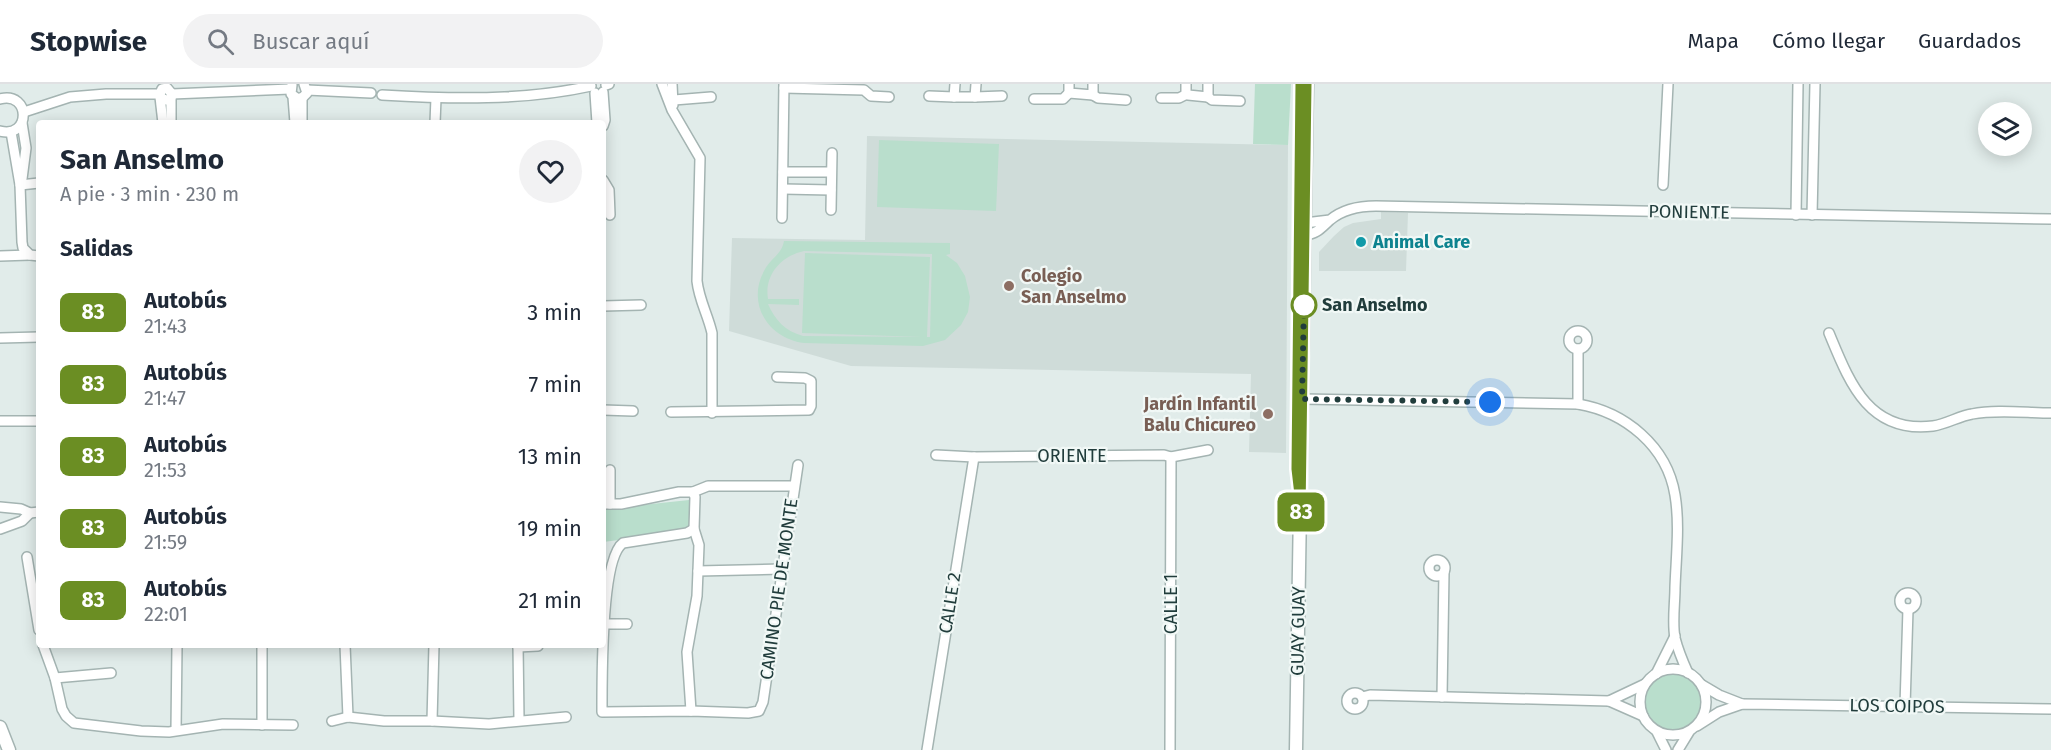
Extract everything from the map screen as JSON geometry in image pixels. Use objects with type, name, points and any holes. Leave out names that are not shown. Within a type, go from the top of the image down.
[{"type":"street","points":[[662,84],[672,110],[700,158],[697,281],[699,296],[712,333],[712,413]]},
{"type":"street","points":[[672,84],[674,100],[672,110]]},
{"type":"street","points":[[954,97],[955,84]]},
{"type":"street","points":[[975,97],[976,84]]},
{"type":"street","points":[[1093,84],[1093,94]]},
{"type":"street","points":[[1208,84],[1208,97]]},
{"type":"street","name":"GUAY GUAY","points":[[1300,84],[1303,229],[1296,469],[1301,512]]},
{"type":"street","name":"GUAY GUAY","points":[[1303,162],[1307,84]]},
{"type":"street","points":[[1664,185],[1668,84]]},
{"type":"street","points":[[1796,215],[1798,84]]},
{"type":"street","points":[[1812,215],[1815,84]]},
{"type":"street","points":[[782,218],[784,86],[865,87],[871,96],[889,97]]},
{"type":"street","points":[[382,95],[436,98],[524,96],[600,87]]},
{"type":"street","points":[[597,120],[600,87]]},
{"type":"street","points":[[600,87],[605,120]]},
{"type":"street","points":[[163,120],[160,96],[165,88],[170,89],[172,96],[171,120]]},
{"type":"street","points":[[1034,99],[1063,99],[1069,89],[1093,94],[1098,98],[1126,100]]},
{"type":"street","points":[[1161,98],[1179,98],[1186,89],[1190,96],[1240,101]]},
{"type":"street","points":[[172,96],[298,90],[371,93]]},
{"type":"street","points":[[295,120],[298,90]]},
{"type":"street","points":[[298,90],[302,120]]},
{"type":"street","points":[[24,112],[70,98],[106,94],[160,96]]},
{"type":"street","points":[[929,96],[1002,96]]},
{"type":"street","points":[[674,100],[711,97]]},
{"type":"street","points":[[435,120],[436,98]]},
{"type":"street","points":[[0,99],[14,99],[24,112],[22,123],[26,148],[20,185]]},
{"type":"street","points":[[0,131],[11,132],[22,123]]},
{"type":"street","points":[[11,132],[20,185],[23,248],[35,256]]},
{"type":"street","points":[[831,210],[832,153]]},
{"type":"street","points":[[783,172],[831,172]]},
{"type":"street","points":[[20,185],[36,183]]},
{"type":"street","points":[[606,185],[609,190],[610,215]]},
{"type":"street","points":[[783,189],[831,190]]},
{"type":"street","name":"PONIENTE","points":[[1303,229],[1330,220],[1348,210],[1376,206],[2051,219]]},
{"type":"street","points":[[0,256],[35,256]]},
{"type":"street","points":[[606,306],[641,305]]},
{"type":"street","points":[[1829,333],[1846,373],[1858,394],[1875,411],[1895,422],[1928,426],[1974,413],[2051,413]]},
{"type":"street","points":[[0,338],[36,337]]},
{"type":"street","name":"GUAY GUAY","points":[[1296,750],[1301,512],[1300,344]]},
{"type":"street","points":[[1578,349],[1578,404]]},
{"type":"street","points":[[671,412],[809,410],[811,381],[804,378],[777,376]]},
{"type":"street","points":[[1302,399],[1578,404],[1606,411],[1635,428],[1650,442],[1667,468],[1676,503],[1675,636],[1689,673],[1702,685],[1706,699],[1705,713],[1678,750]]},
{"type":"street","points":[[606,410],[633,411]]},
{"type":"street","points":[[0,421],[36,421]]},
{"type":"street","name":"ORIENTE","points":[[936,455],[974,457],[1164,455],[1171,458],[1208,450]]},
{"type":"street","name":"CALLE 2","points":[[927,750],[974,457]]},
{"type":"street","name":"CALLE 1","points":[[1170,750],[1171,458]]},
{"type":"street","name":"CAMINO PIE DE MONTE","points":[[691,711],[748,713],[759,711],[763,702],[798,465]]},
{"type":"street","points":[[610,470],[607,504],[621,504],[679,492],[693,492],[711,486],[794,486]]},
{"type":"street","points":[[604,648],[602,712],[691,711],[687,652],[697,596],[699,545],[693,529],[695,497],[693,492]]},
{"type":"street","points":[[0,507],[21,508],[35,513]]},
{"type":"street","points":[[0,529],[22,521],[35,513]]},
{"type":"street","points":[[606,616],[614,555],[618,547],[623,543],[687,533],[693,529]]},
{"type":"street","points":[[27,557],[36,596]]},
{"type":"street","points":[[698,571],[782,569]]},
{"type":"street","points":[[1442,697],[1444,572]]},
{"type":"street","points":[[1905,706],[1908,609]]},
{"type":"street","points":[[606,624],[627,624]]},
{"type":"street","points":[[1609,701],[1645,684],[1656,674],[1675,636]]},
{"type":"street","points":[[44,648],[55,678],[62,709],[74,723],[141,731],[176,730],[223,724],[293,725]]},
{"type":"street","points":[[176,730],[177,648]]},
{"type":"street","points":[[262,648],[262,725]]},
{"type":"street","points":[[345,648],[348,717]]},
{"type":"street","points":[[432,721],[435,648]]},
{"type":"street","points":[[518,648],[519,720]]},
{"type":"street","points":[[1656,674],[1674,669],[1689,673]]},
{"type":"street","points":[[55,678],[111,673]]},
{"type":"street","points":[[1645,684],[1640,700],[1643,716],[1650,727],[1657,732],[1673,736],[1693,729]]},
{"type":"street","name":"LOS COIPOS","points":[[1702,685],[1742,704]]},
{"type":"street","points":[[1362,698],[1370,695],[1609,701],[1643,716]]},
{"type":"street","name":"LOS COIPOS","points":[[1693,729],[1719,712],[1742,704],[2051,709]]},
{"type":"street","points":[[332,721],[348,717],[384,721],[489,724],[566,717]]},
{"type":"street","points":[[0,727],[9,750]]},
{"type":"street","points":[[1657,732],[1666,750]]},
{"type":"shaded area","name":"Colegio San Anselmo","points":[[867,136],[1288,145],[1286,453],[1249,452],[1251,374],[851,366],[729,331],[732,238],[865,240]]},
{"type":"shaded area","points":[[1381,212],[1408,213],[1406,271],[1319,271],[1319,252],[1334,236],[1353,223],[1381,219]]},
{"type":"green space","points":[[1255,84],[1291,84],[1288,145],[1253,144]]},
{"type":"green space","points":[[879,140],[999,144],[996,211],[877,207]]},
{"type":"green space","points":[[784,241],[950,243],[950,254],[946,255],[957,263],[965,276],[970,297],[968,312],[961,325],[945,340],[923,346],[804,343],[791,340],[780,335],[764,318],[758,296],[759,283],[764,271],[783,246]],"holes":[[[804,251],[932,254],[930,337],[927,337],[930,257],[805,253],[802,333],[923,337],[803,336],[781,324],[768,304],[799,305],[799,299],[768,299],[767,290],[772,275],[781,262]]]},
{"type":"green space","points":[[692,501],[691,531],[606,542],[606,507]]},
{"type":"green space","points":[[1673,674],[1684,676],[1693,682],[1699,691],[1701,702],[1699,713],[1693,722],[1684,728],[1673,730],[1662,728],[1653,722],[1647,713],[1645,702],[1647,691],[1653,682],[1662,676]]},
{"type":"bus line","name":"83","points":[[1300,84],[1296,469],[1301,512],[1307,84]]},
{"type":"place","name":"Animal Care","points":[[1361,242]]},
{"type":"place","name":"Colegio San Anselmo","points":[[1009,286]]},
{"type":"place","name":"San Anselmo","points":[[1304,305]]},
{"type":"place","name":"Jardín Infantil Balu Chicureo","points":[[1268,414]]},
{"type":"route","points":[[1304,305],[1302,399],[1490,402]]}]
